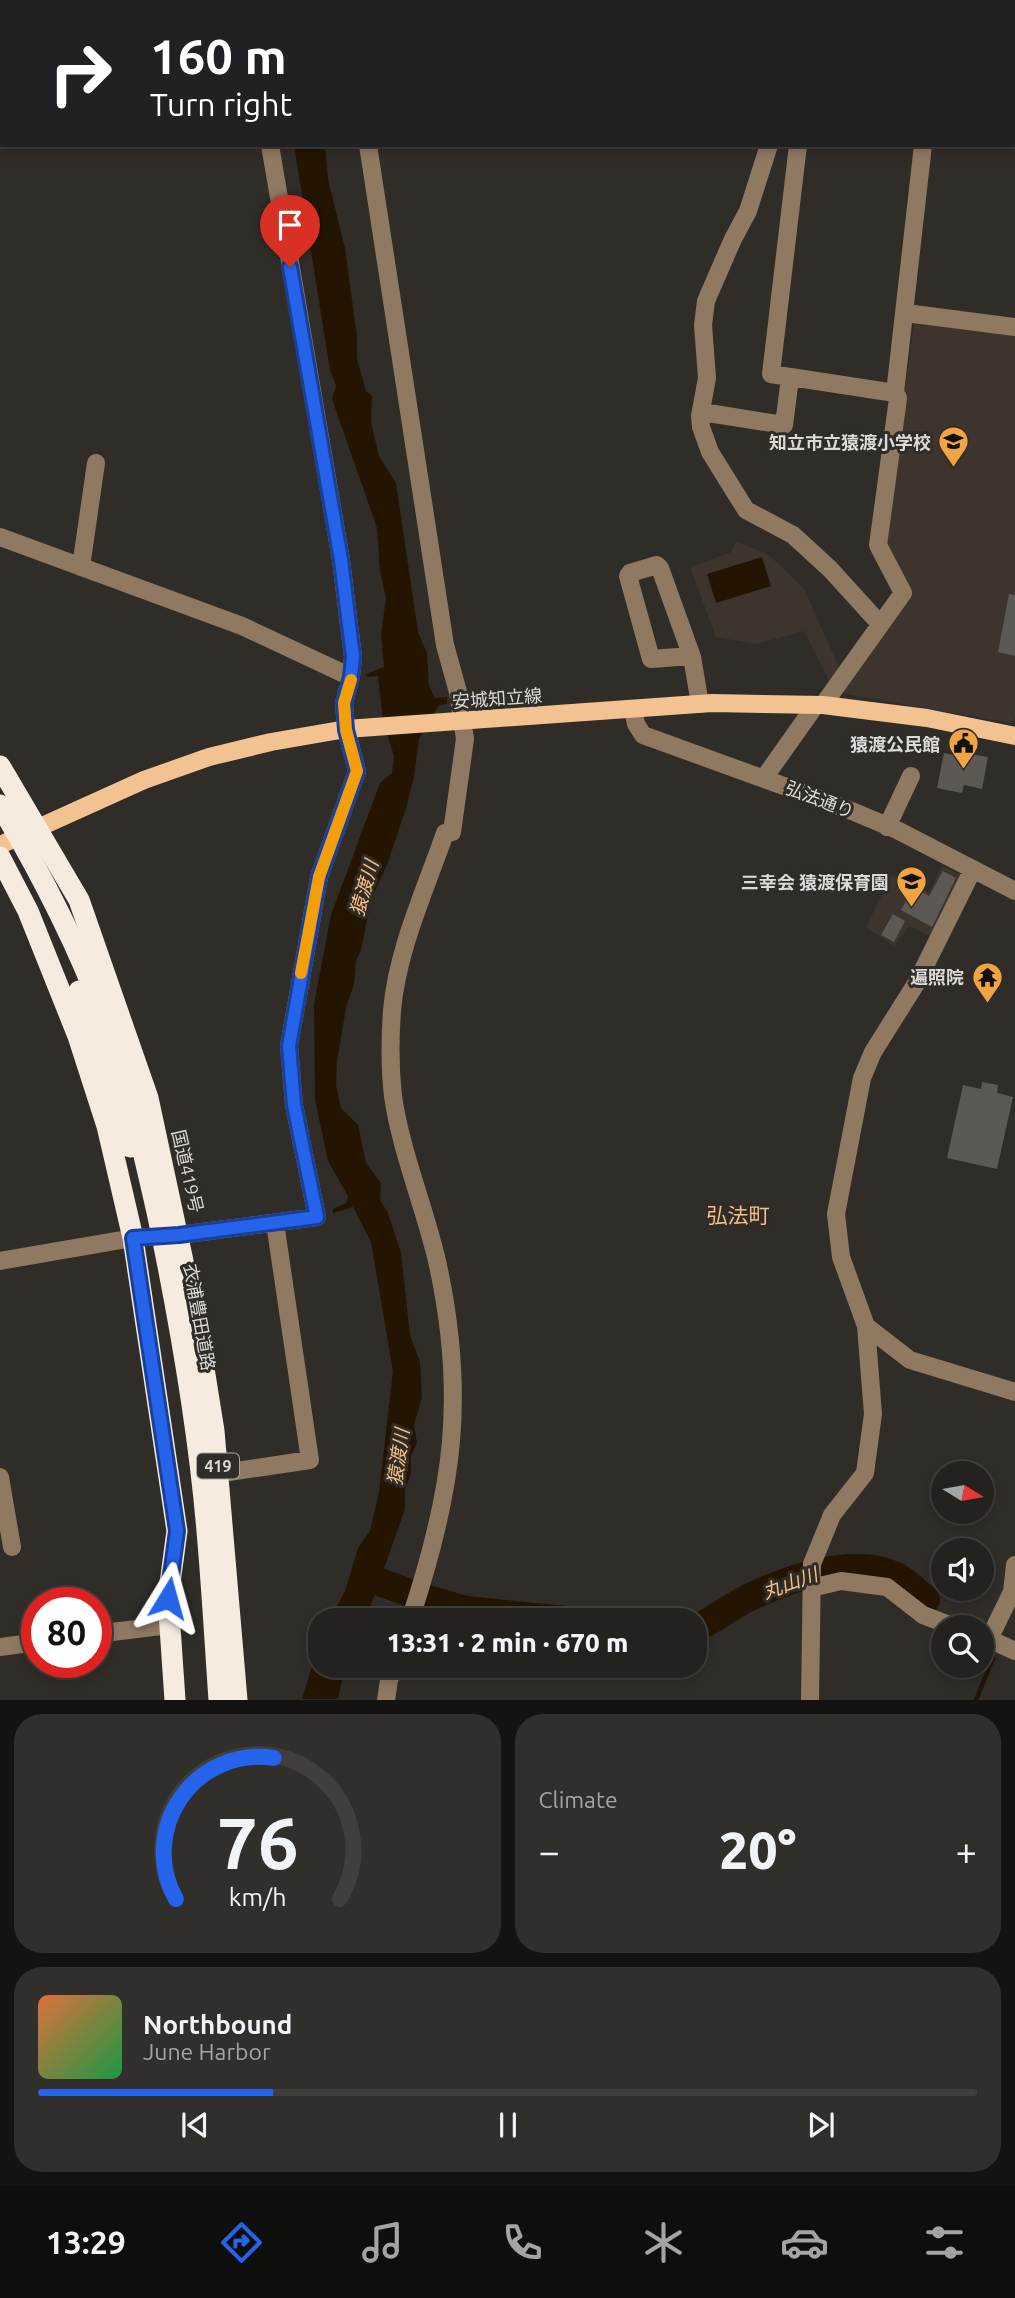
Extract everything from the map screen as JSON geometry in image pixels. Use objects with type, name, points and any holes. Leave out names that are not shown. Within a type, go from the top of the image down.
[{"type":"highway","name":"国道419号","points":[[0,766],[79,900],[148,1098],[179,1235],[214,1431],[237,1699]]},
{"type":"highway","name":"衣浦豊田道路","points":[[0,805],[27,850],[69,937],[108,1026],[136,1115],[169,1268],[191,1396],[207,1529],[219,1699]]},
{"type":"highway","name":"衣浦豊田道路","points":[[0,831],[22,867],[79,989],[127,1136],[154,1250],[181,1422],[194,1526],[208,1699]]},
{"type":"highway","points":[[0,857],[28,911],[78,1036],[107,1126],[133,1238],[177,1531],[189,1699]]},
{"type":"highway","points":[[175,1699],[168,1598],[177,1531]]},
{"type":"main road","name":"安城知立線","points":[[0,845],[144,780],[209,757],[271,742],[350,729],[700,704],[819,706],[927,718],[1015,736]]},
{"type":"street","points":[[0,1261],[133,1238],[179,1235],[317,1217],[294,1105],[289,1046],[319,877],[357,771],[344,703],[353,657],[341,560],[270,147]]},
{"type":"street","points":[[368,147],[445,645],[458,692],[455,722],[465,739],[452,832],[445,833],[406,942],[392,1010],[393,1095],[404,1146],[437,1260],[450,1327],[453,1370],[454,1413],[450,1470],[425,1581],[415,1608]]},
{"type":"street","points":[[768,147],[748,211],[706,301],[703,326],[707,378],[702,412],[699,416],[704,440],[747,510],[793,535],[831,569],[880,624]]},
{"type":"street","points":[[798,147],[771,374],[895,393]]},
{"type":"street","points":[[764,778],[903,593],[878,545],[898,398],[895,393],[923,147]]},
{"type":"street","points":[[906,313],[1015,327]]},
{"type":"street","points":[[702,412],[784,425],[790,378]]},
{"type":"street","points":[[81,567],[96,463]]},
{"type":"street","points":[[0,537],[242,626],[351,677]]},
{"type":"street","points":[[691,656],[651,659],[628,576],[631,573],[657,565],[660,568],[691,656],[700,704]]},
{"type":"street","name":"弘法通り","points":[[633,709],[636,724],[643,735],[764,778],[837,812],[887,827],[1015,891]]},
{"type":"street","points":[[887,827],[911,776]]},
{"type":"street","points":[[810,1699],[812,1564],[832,1515],[865,1473],[873,1415],[866,1326],[841,1257],[836,1214],[862,1078],[873,1052],[917,982],[973,869]]},
{"type":"street","points":[[229,1472],[310,1460],[275,1223]]},
{"type":"street","points":[[866,1326],[910,1360],[1015,1392]]},
{"type":"street","points":[[0,1477],[12,1547]]},
{"type":"street","points":[[994,1623],[1012,1592],[1015,1565]]},
{"type":"street","points":[[811,1588],[841,1581],[887,1587],[923,1615],[931,1618]]},
{"type":"street","points":[[112,1632],[169,1625]]},
{"type":"street","points":[[994,1642],[1015,1651]]},
{"type":"street","points":[[0,1647],[21,1644]]},
{"type":"street","points":[[386,1699],[390,1678]]},
{"type":"shaded area","name":"知立市立猿渡小学校","points":[[915,319],[1015,332],[1015,715],[1012,723],[845,694],[842,689],[908,595],[882,548]]},
{"type":"shaded area","points":[[737,541],[770,556],[804,589],[840,670],[831,685],[804,631],[757,644],[716,637],[690,567],[730,553]]},
{"type":"shaded area","name":"三幸会 猿渡保育園","points":[[942,866],[964,876],[935,938],[909,926],[894,946],[866,927],[892,875],[929,893]]},
{"type":"water","name":"猿渡川","points":[[294,147],[325,147],[328,179],[345,248],[357,337],[357,359],[366,391],[372,396],[371,422],[379,456],[396,483],[418,632],[427,653],[429,686],[435,698],[447,697],[447,704],[439,705],[419,739],[414,777],[406,808],[388,862],[371,900],[361,950],[356,961],[354,984],[346,1008],[337,1061],[336,1085],[341,1108],[358,1125],[366,1163],[381,1183],[380,1200],[388,1213],[401,1253],[410,1335],[420,1362],[422,1397],[414,1425],[417,1443],[411,1456],[411,1474],[405,1489],[405,1509],[371,1608],[336,1608],[345,1591],[358,1548],[370,1531],[379,1492],[393,1371],[371,1242],[353,1207],[333,1213],[333,1209],[346,1203],[348,1196],[328,1161],[315,1100],[314,1004],[331,915],[380,783],[392,773],[394,756],[383,721],[378,676],[367,677],[366,674],[384,667],[381,634],[386,598],[380,572],[377,528],[332,399],[336,386],[330,370]]},
{"type":"water","points":[[762,557],[771,586],[716,603],[707,574]]},
{"type":"water","points":[[308,1678],[343,1678],[338,1699],[302,1699]]},
{"type":"building","points":[[1009,594],[1015,595],[1015,656],[998,652]]},
{"type":"building","name":"猿渡公民館","points":[[959,752],[988,757],[982,789],[964,785],[962,793],[937,788],[944,753],[958,756]]},
{"type":"building","points":[[943,871],[956,878],[932,927],[901,910],[913,888],[929,896]]},
{"type":"building","points":[[893,914],[905,921],[894,942],[881,935]]},
{"type":"building","points":[[982,1082],[998,1085],[997,1093],[1013,1097],[997,1169],[947,1158],[963,1085],[981,1089]]},
{"type":"waterway","name":"丸山川","points":[[707,1622],[762,1591],[800,1577],[840,1569],[879,1570],[896,1576],[926,1600]]},
{"type":"waterway","name":"丸山川","points":[[366,1577],[459,1608]]},
{"type":"waterway","name":"丸山川","points":[[976,1700],[985,1678]]},
{"type":"slow traffic","points":[[301,973],[319,877],[357,771],[346,730],[344,703],[351,680]]},
{"type":"place","name":"知立市立猿渡小学校","points":[[954,469]]},
{"type":"place","name":"猿渡公民館","points":[[963,771]]},
{"type":"place","name":"三幸会 猿渡保育園","points":[[912,909]]},
{"type":"place","name":"遍照院","points":[[987,1004]]},
{"type":"district","name":"弘法町","points":[[738,1215]]},
{"type":"route","points":[[168,1598],[177,1531],[133,1238],[179,1235],[317,1217],[294,1105],[289,1046],[319,877],[357,771],[346,730],[344,703],[353,657],[341,560],[290,267]]}]
